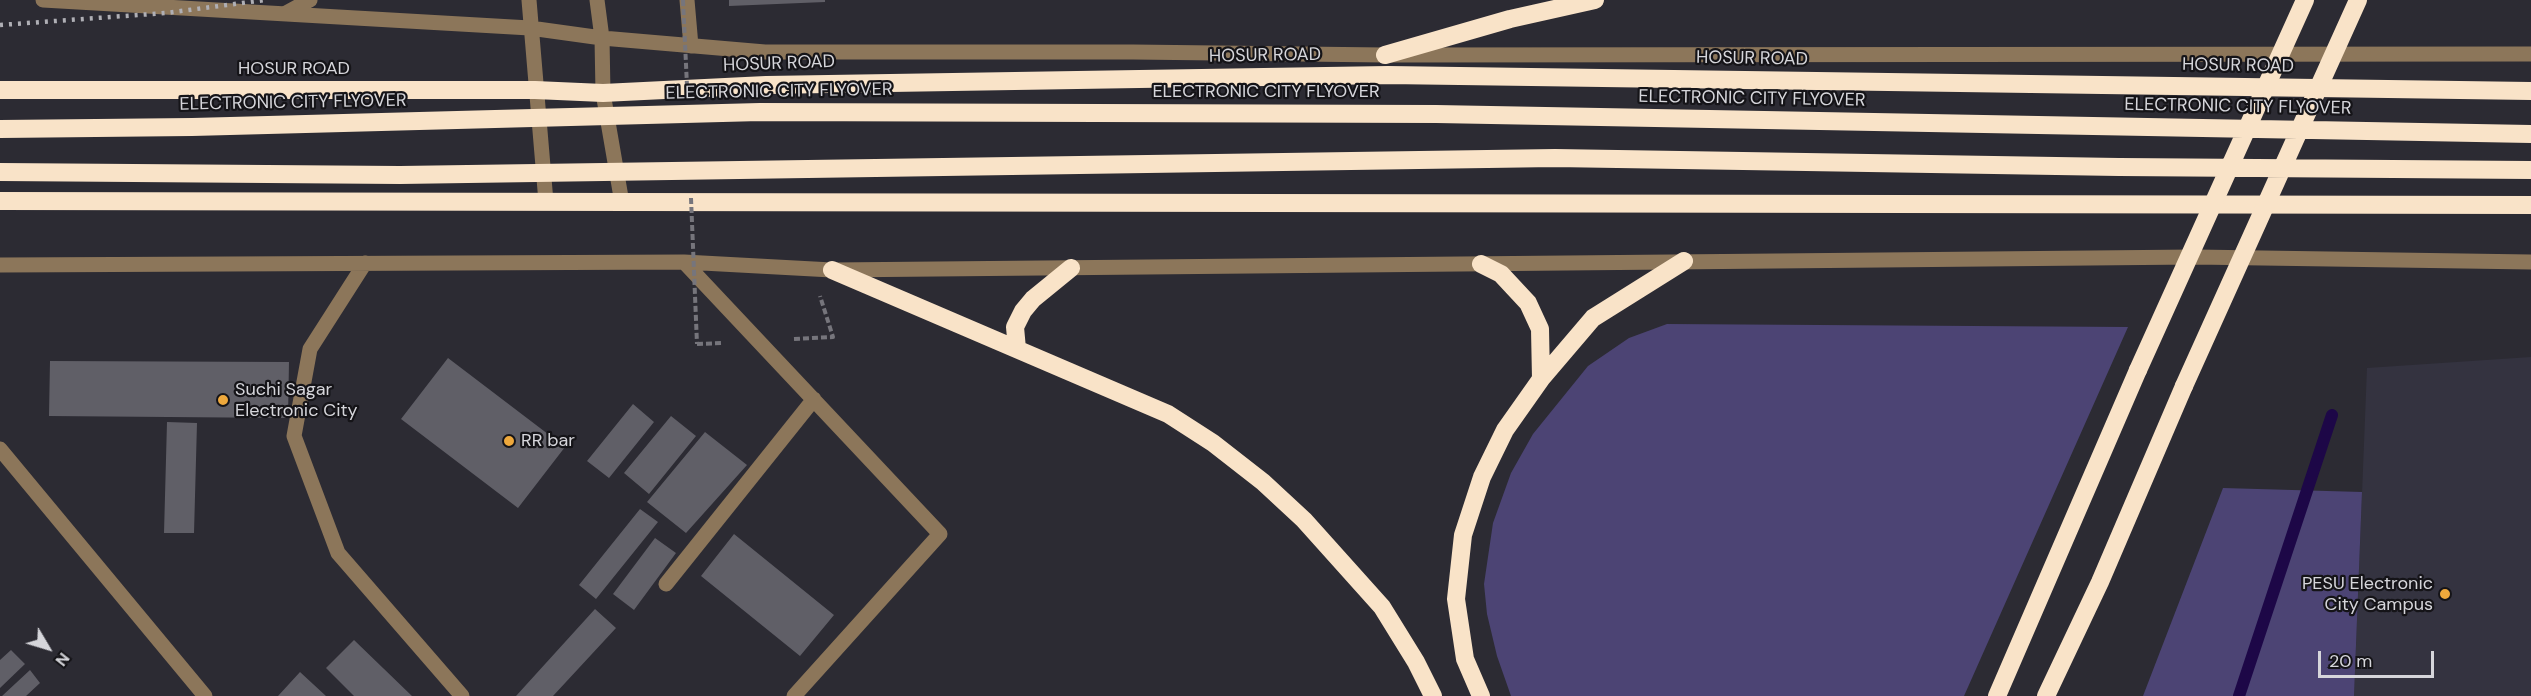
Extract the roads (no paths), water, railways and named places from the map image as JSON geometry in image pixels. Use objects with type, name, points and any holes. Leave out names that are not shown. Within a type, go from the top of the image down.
[{"type":"highway","points":[[1385,55],[1510,19],[1595,0]]},
{"type":"highway","points":[[1997,696],[2138,370],[2306,0]]},
{"type":"highway","points":[[2046,696],[2100,582],[2184,386],[2358,0]]},
{"type":"highway","name":"HOSUR ROAD","points":[[0,90],[536,90],[603,93],[766,85],[1388,75],[2531,91]]},
{"type":"highway","name":"ELECTRONIC CITY FLYOVER","points":[[0,129],[192,127],[772,112],[1436,114],[2531,134]]},
{"type":"highway","points":[[0,172],[400,175],[1555,158],[2119,167],[2531,170]]},
{"type":"highway","points":[[0,201],[2531,205]]},
{"type":"highway","points":[[1481,696],[1465,659],[1456,599],[1463,536],[1482,477],[1505,430],[1541,379],[1593,318],[1684,261]]},
{"type":"highway","points":[[1481,264],[1502,274],[1528,303],[1540,329],[1541,379]]},
{"type":"highway","points":[[1017,349],[1015,327],[1023,311],[1033,299],[1071,268]]},
{"type":"highway","points":[[832,270],[1168,414],[1213,443],[1263,482],[1304,520],[1382,607],[1416,662],[1432,696]]},
{"type":"street","name":"HOSUR ROAD","points":[[44,0],[530,28],[602,38],[765,52],[1385,55],[2531,54]]},
{"type":"street","points":[[284,14],[310,0]]},
{"type":"street","points":[[529,0],[546,202]]},
{"type":"street","points":[[597,0],[602,38],[603,93],[622,203]]},
{"type":"street","points":[[687,0],[691,46]]},
{"type":"street","points":[[0,265],[684,262],[832,270],[2195,258],[2531,262]]},
{"type":"street","points":[[684,262],[940,534],[794,696]]},
{"type":"street","points":[[365,263],[310,349],[294,435],[338,553],[462,696]]},
{"type":"street","points":[[666,584],[814,399]]},
{"type":"street","points":[[0,449],[205,696]]},
{"type":"waterway","points":[[2239,696],[2332,415]]},
{"type":"railway","points":[[0,25],[166,13],[265,0]]},
{"type":"place","name":"Suchi Sagar Electronic City","points":[[223,400]]},
{"type":"place","name":"RR bar","points":[[509,441]]},
{"type":"place","name":"PESU Electronic City Campus","points":[[2445,594]]}]
